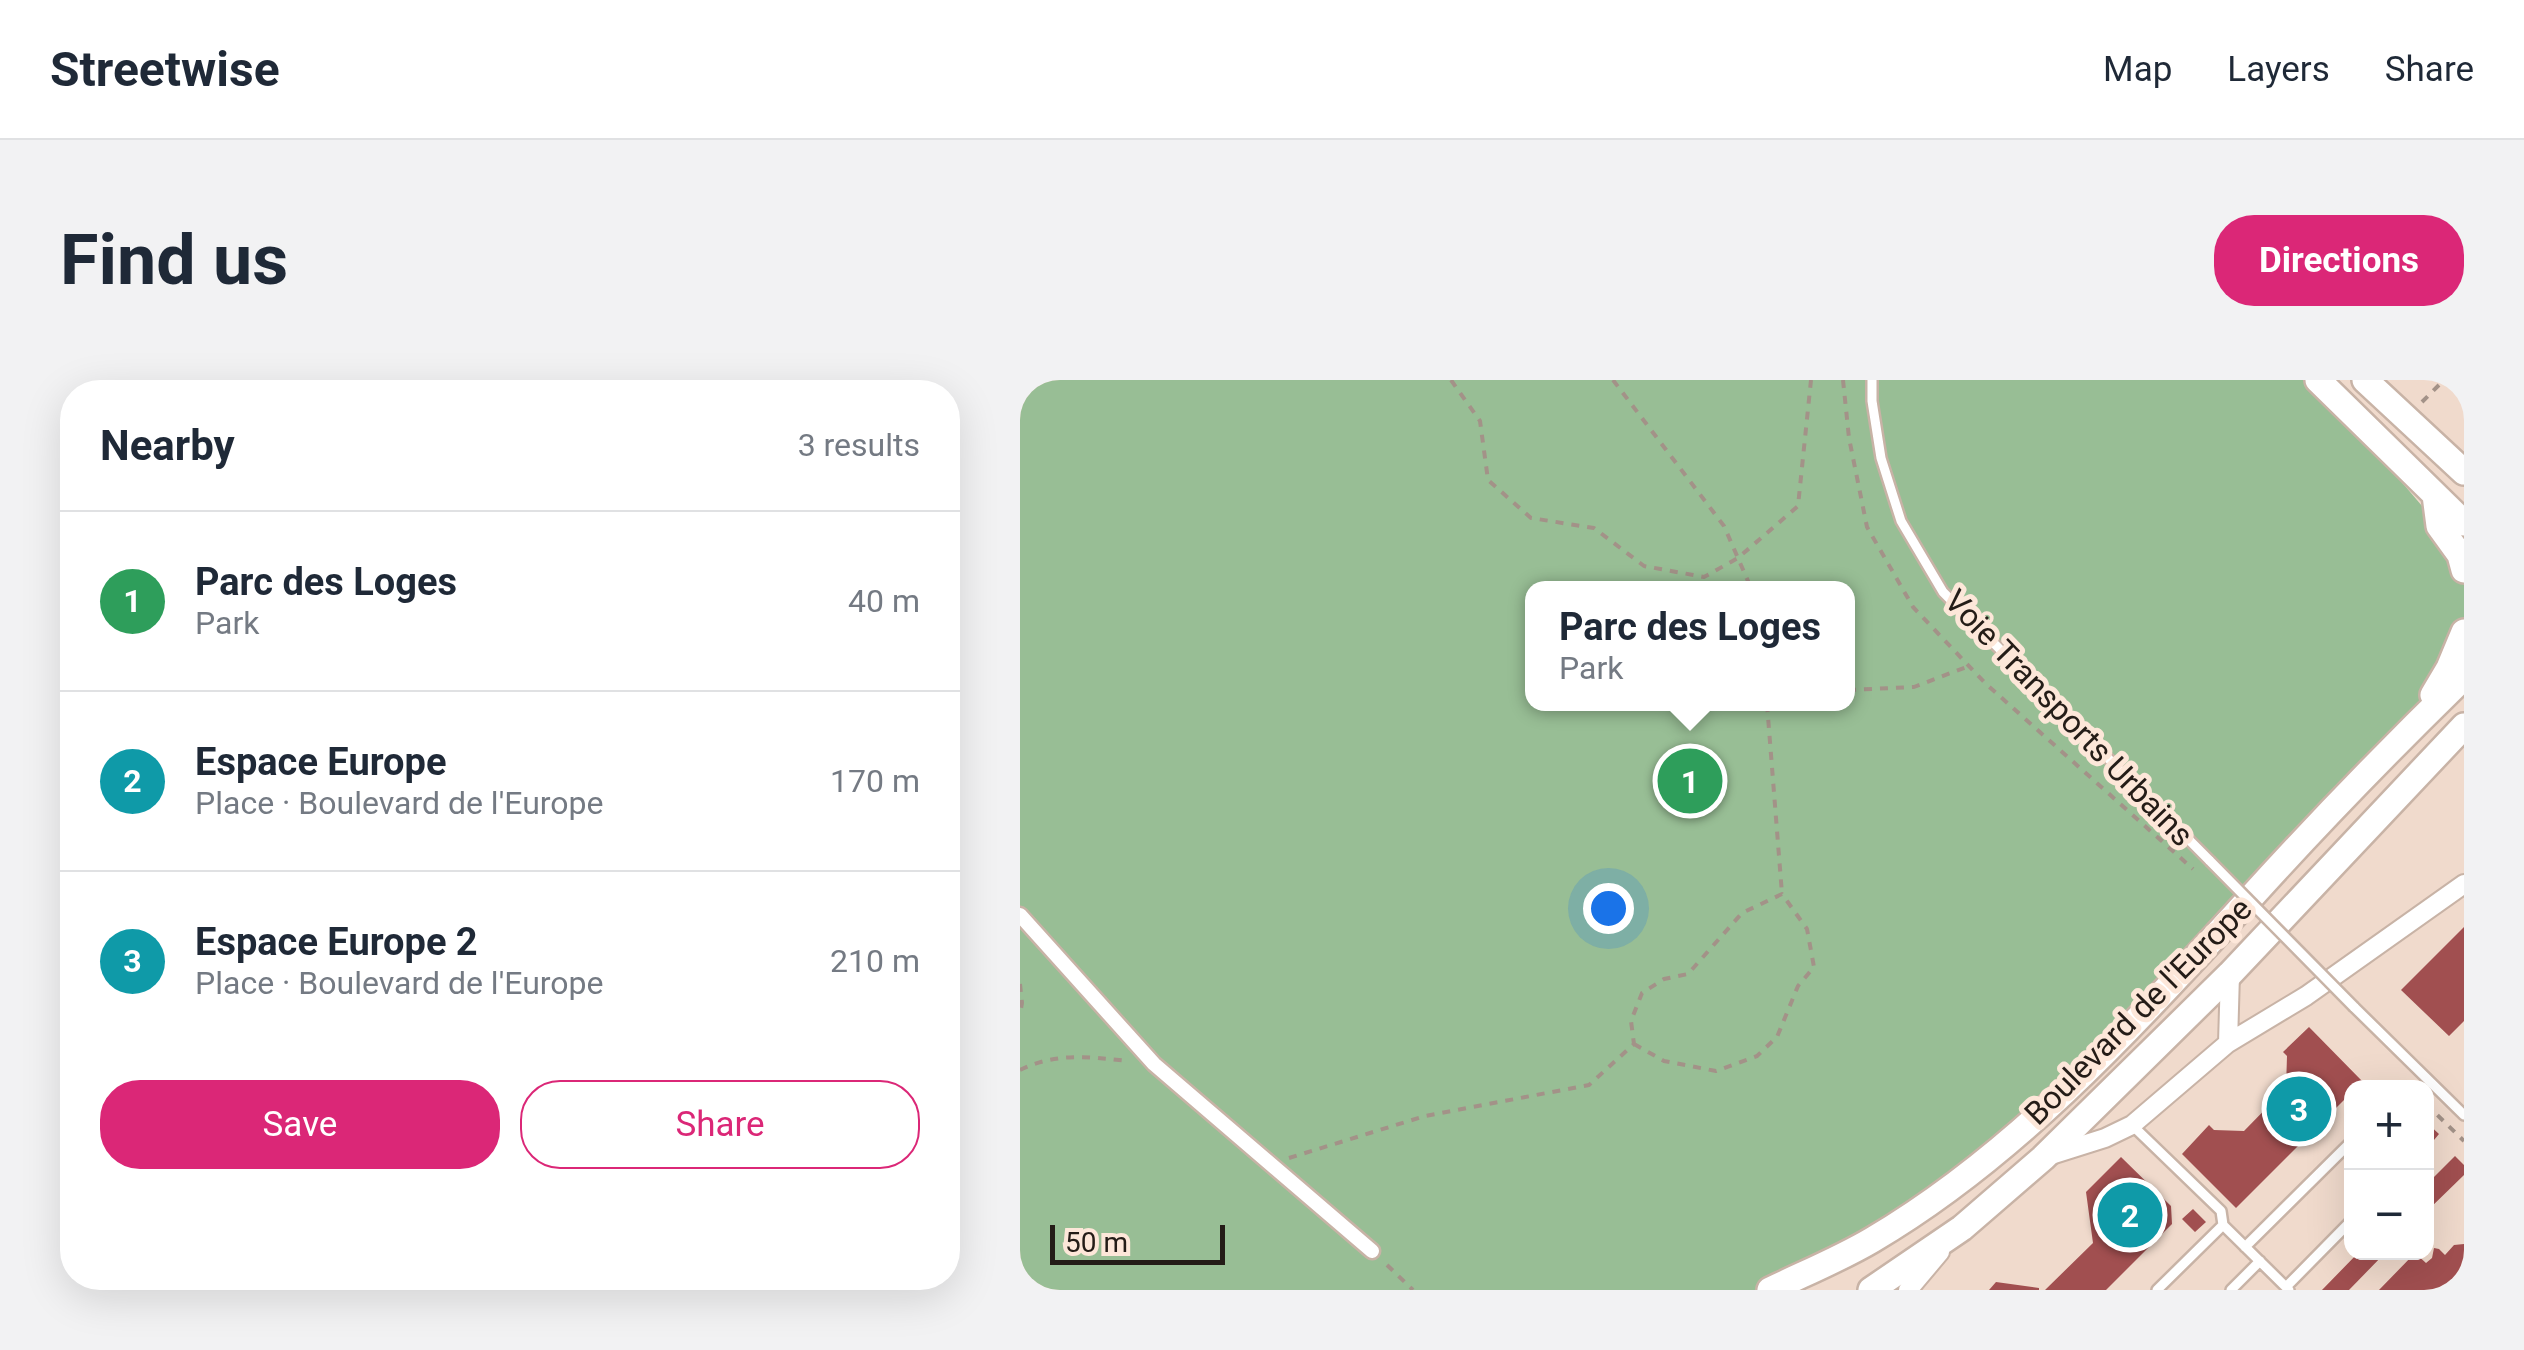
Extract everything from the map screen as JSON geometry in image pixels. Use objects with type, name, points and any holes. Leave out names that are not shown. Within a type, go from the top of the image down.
[{"type":"main road","points":[[2318,380],[2464,522]]},
{"type":"main road","points":[[2365,380],[2464,472]]},
{"type":"main road","points":[[2435,495],[2439,526],[2460,555],[2464,570]]},
{"type":"main road","points":[[2413,727],[2449,668],[2464,632]]},
{"type":"main road","name":"Boulevard de l'Europe","points":[[1770,1290],[1871,1241],[2005,1144],[2105,1052],[2464,677]]},
{"type":"main road","name":"Boulevard de l'Europe","points":[[1871,1290],[1962,1228],[2043,1158],[2230,974],[2464,726]]},
{"type":"street","points":[[2043,1158],[2132,1126],[2228,1043],[2306,996],[2464,884]]},
{"type":"street","points":[[1020,915],[1154,1064],[1372,1251]]},
{"type":"street","points":[[2228,1043],[2230,974]]},
{"type":"street","points":[[1908,1290],[1962,1228]]},
{"type":"lane","name":"Voie Transports Urbains","points":[[1872,380],[1881,458],[1901,521],[1943,592],[2464,1115]]},
{"type":"lane","points":[[2132,1126],[2222,1211],[2222,1225],[2157,1290]]},
{"type":"lane","points":[[2246,1247],[2344,1149]]},
{"type":"lane","points":[[2222,1225],[2287,1288],[2344,1228]]},
{"type":"lane","points":[[2231,1290],[2260,1261]]},
{"type":"path","points":[[1451,380],[1480,421],[1488,480],[1532,518],[1594,528],[1644,566],[1704,577],[1738,558],[1798,506],[1811,380]]},
{"type":"path","points":[[1614,380],[1724,526],[1748,581]]},
{"type":"path","points":[[2416,409],[2444,380]]},
{"type":"path","points":[[1855,690],[1914,687],[1969,666]]},
{"type":"path","points":[[1632,1046],[1664,1062],[1716,1071],[1757,1056],[1778,1037],[1798,986],[1814,967],[1807,929],[1782,894],[1769,711]]},
{"type":"path","points":[[1270,1164],[1425,1116],[1589,1085],[1632,1046],[1632,1021],[1642,993],[1664,980],[1688,974],[1742,912],[1782,894]]},
{"type":"path","points":[[1020,984],[1020,1014]]},
{"type":"path","points":[[1020,1070],[1073,1056],[1154,1064]]},
{"type":"path","points":[[2434,1112],[2464,1141]]},
{"type":"path","points":[[1372,1251],[1413,1290]]},
{"type":"green space","points":[[1020,380],[2315,380],[2439,526],[2464,570],[2464,632],[2413,727],[2005,1144],[1770,1290],[1020,1290]]},
{"type":"building","points":[[2464,927],[2464,1021],[2449,1036],[2401,990]]},
{"type":"building","points":[[2309,1027],[2361,1080],[2344,1080],[2344,1100],[2236,1208],[2182,1154],[2209,1125],[2214,1130],[2244,1131],[2286,1088],[2287,1056],[2283,1052]]},
{"type":"building","points":[[2455,1156],[2464,1165],[2464,1175],[2434,1204],[2434,1177]]},
{"type":"building","points":[[2121,1157],[2171,1206],[2172,1224],[2106,1290],[2045,1290],[2093,1243],[2086,1192]]},
{"type":"building","points":[[2193,1209],[2206,1222],[2195,1232],[2182,1219]]},
{"type":"building","points":[[2464,1244],[2464,1276],[2461,1273],[2452,1282],[2457,1287],[2454,1290],[2379,1290],[2408,1260],[2426,1263],[2434,1260],[2434,1248],[2445,1255],[2454,1245]]},
{"type":"building","points":[[2351,1260],[2378,1260],[2349,1290],[2322,1290]]},
{"type":"building","points":[[1996,1282],[2039,1288],[2039,1290],[1989,1290]]},
{"type":"place","name":"Parc des Loges","points":[[1690,781]]},
{"type":"place","name":"Espace Europe 2","points":[[2299,1109]]},
{"type":"place","name":"Espace Europe","points":[[2130,1215]]}]
